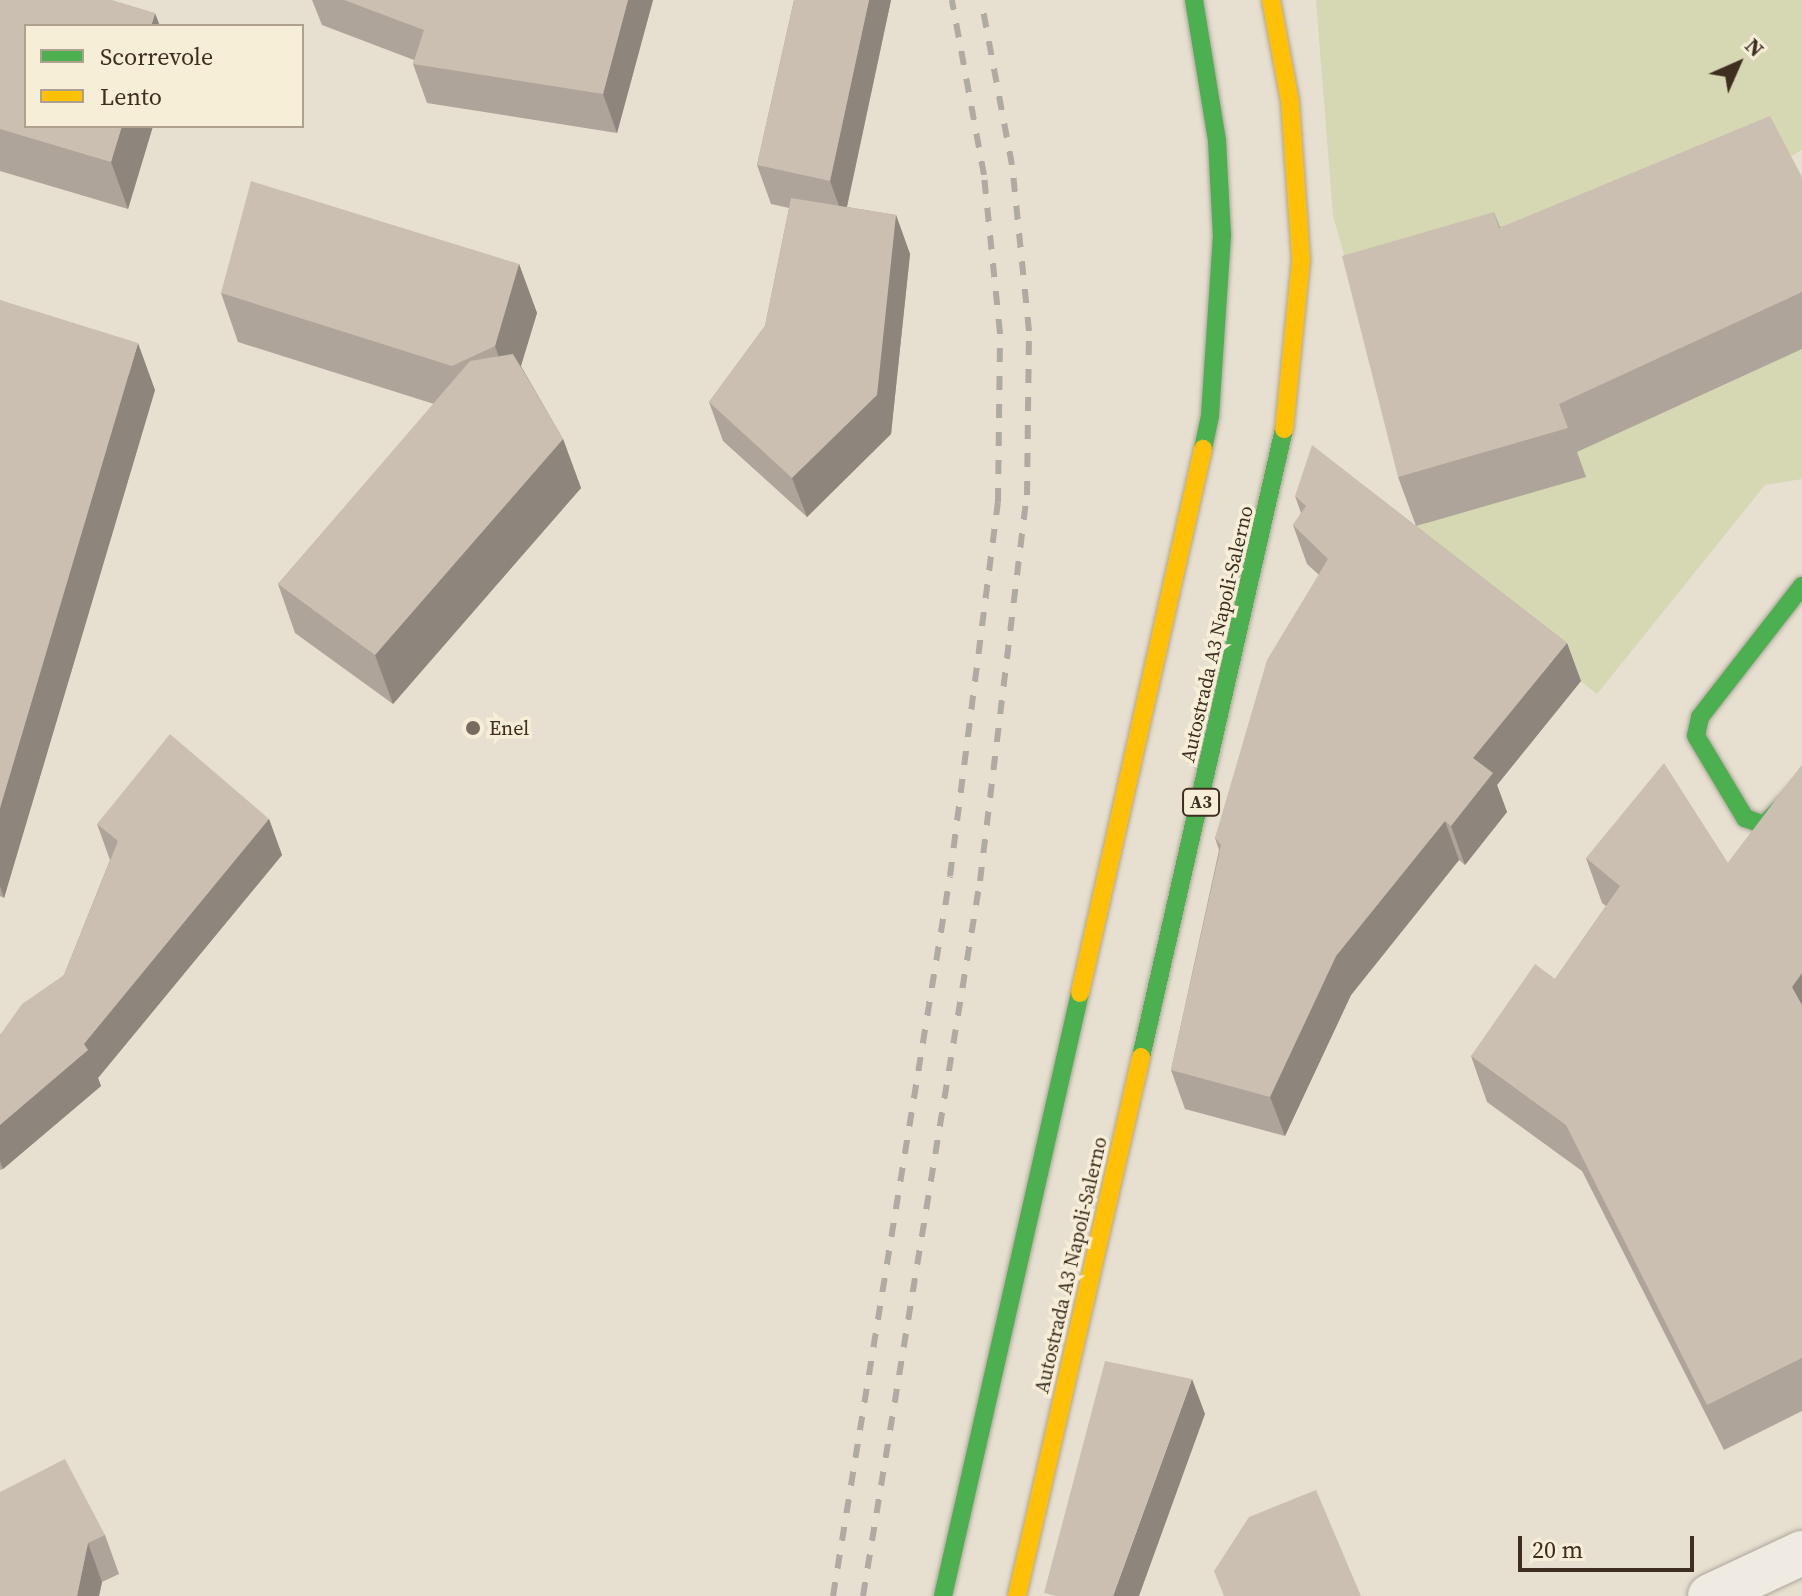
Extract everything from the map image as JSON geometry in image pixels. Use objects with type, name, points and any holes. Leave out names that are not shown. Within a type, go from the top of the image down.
[{"type":"main road","points":[[943,1596],[1210,416],[1222,235],[1217,141],[1194,0]]},
{"type":"main road","name":"Autostrada A3 Napoli-Salerno","points":[[1017,1596],[1283,441],[1301,260],[1290,102],[1271,0]]},
{"type":"main road","points":[[1802,586],[1700,717],[1696,736],[1745,818],[1764,825],[1780,814],[1802,786]]},
{"type":"street","points":[[1710,1596],[1802,1553]]},
{"type":"green space","points":[[1316,0],[1802,0],[1802,150],[1785,160],[1352,282],[1333,216]]},
{"type":"green space","points":[[1802,348],[1802,479],[1765,485],[1597,694],[1412,551],[1416,526]]},
{"type":"building","points":[[0,0],[112,0],[155,13],[152,24],[24,24],[24,128],[121,128],[111,162],[0,129]]},
{"type":"building","points":[[344,0],[628,0],[603,94],[413,64],[424,30]]},
{"type":"building","points":[[794,0],[869,0],[830,181],[757,165]]},
{"type":"building","points":[[1770,116],[1802,177],[1802,292],[1559,404],[1568,428],[1398,477],[1342,256],[1494,212],[1499,228]]},
{"type":"building","points":[[251,181],[519,264],[495,346],[452,366],[221,293]]},
{"type":"building","points":[[791,198],[896,215],[877,395],[792,478],[709,402],[765,326]]},
{"type":"building","points":[[0,300],[138,343],[0,808]]},
{"type":"building","points":[[513,354],[563,439],[375,655],[278,584],[470,361]]},
{"type":"building","points":[[1312,445],[1567,643],[1473,758],[1493,773],[1451,826],[1445,821],[1336,956],[1270,1097],[1171,1070],[1221,845],[1215,838],[1267,660],[1328,559],[1293,525],[1306,506],[1295,496]]},
{"type":"building","points":[[170,734],[269,819],[84,1044],[88,1050],[0,1125],[0,1035],[22,1004],[64,975],[118,841],[97,824]]},
{"type":"building","points":[[1664,763],[1728,863],[1802,765],[1802,973],[1792,987],[1802,1005],[1802,1358],[1707,1405],[1566,1125],[1471,1056],[1535,964],[1555,979],[1620,886],[1586,858]]},
{"type":"building","points":[[1105,1361],[1192,1379],[1113,1596],[1056,1596],[1044,1593]]},
{"type":"building","points":[[65,1459],[105,1535],[88,1543],[77,1596],[0,1596],[0,1492]]},
{"type":"building","points":[[1316,1490],[1361,1596],[1224,1596],[1214,1571],[1249,1517]]},
{"type":"railway","points":[[833,1596],[950,876],[998,502],[1000,333],[984,175],[952,0]]},
{"type":"railway","points":[[863,1596],[980,881],[1027,495],[1029,331],[1012,165],[981,0]]},
{"type":"traffic: fast","points":[[1194,0],[1217,141],[1222,235],[1210,416],[1203,449]]},
{"type":"traffic: fast","points":[[1141,1057],[1284,429]]},
{"type":"traffic: fast","points":[[1802,586],[1700,717],[1696,736],[1745,818],[1764,825],[1802,786]]},
{"type":"traffic: fast","points":[[943,1596],[1080,993]]},
{"type":"traffic: slow","points":[[1271,0],[1290,102],[1301,260],[1284,429]]},
{"type":"traffic: slow","points":[[1080,993],[1203,449]]},
{"type":"traffic: slow","points":[[1017,1596],[1141,1057]]},
{"type":"place","name":"Enel","points":[[473,728]]}]
